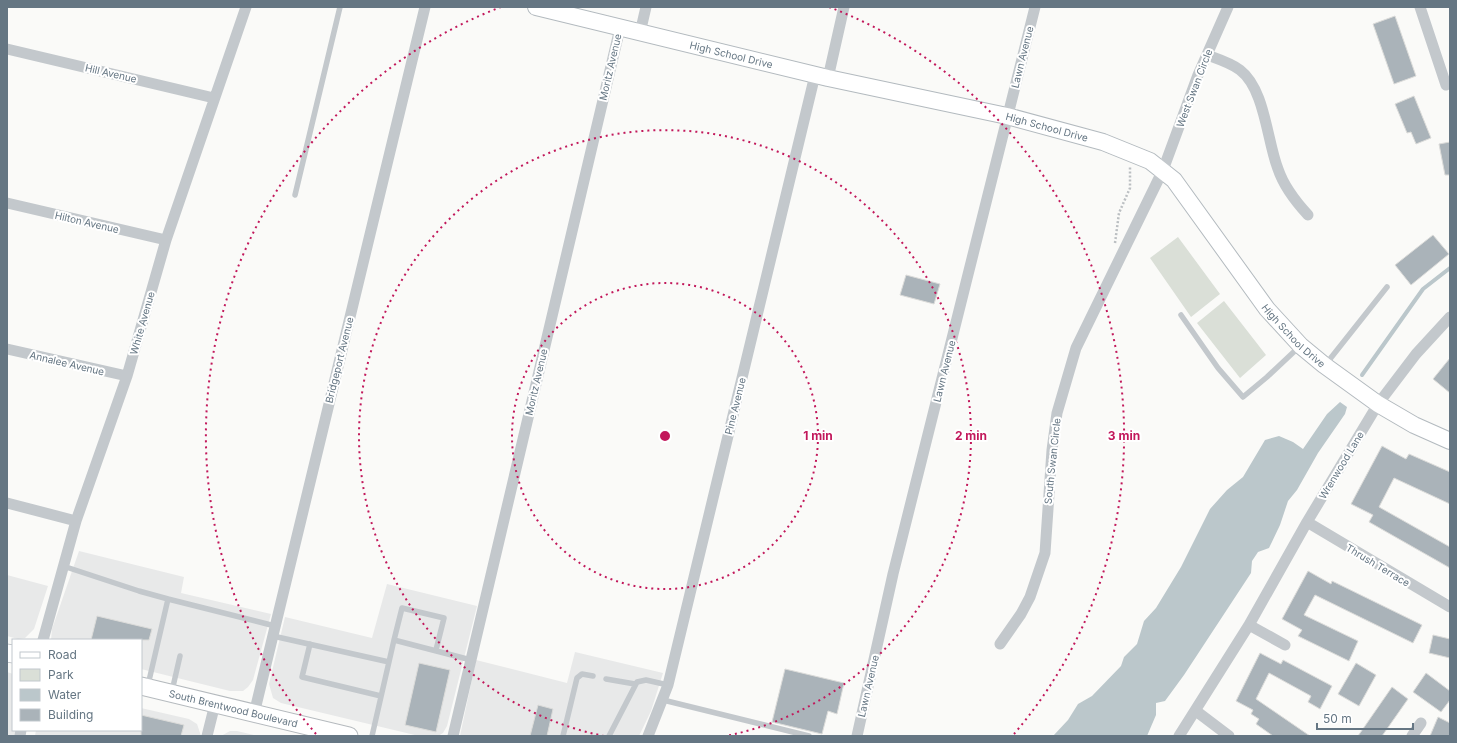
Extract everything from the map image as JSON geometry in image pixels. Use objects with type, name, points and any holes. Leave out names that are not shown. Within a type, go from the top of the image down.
[{"type":"main road","name":"South Brentwood Boulevard","points":[[144,687],[350,736]]},
{"type":"street","name":"White Avenue","points":[[43,639],[76,521],[126,376],[166,240],[246,7]]},
{"type":"street","name":"Bridgeport Avenue","points":[[254,714],[425,7]]},
{"type":"street","name":"High School Drive","points":[[536,7],[822,76],[1007,116],[1103,142],[1150,161],[1174,180],[1266,309],[1301,346],[1324,365],[1378,404],[1414,424],[1450,441]]},
{"type":"street","points":[[640,33],[646,7]]},
{"type":"street","name":"Pine Avenue","points":[[648,736],[668,685],[822,76],[844,7]]},
{"type":"street","name":"Lawn Avenue","points":[[857,736],[893,574],[1035,7]]},
{"type":"street","name":"West Swan Circle","points":[[1163,170],[1198,75],[1228,7]]},
{"type":"street","points":[[1420,7],[1446,85]]},
{"type":"street","name":"Moritz Avenue","points":[[453,736],[620,28]]},
{"type":"street","name":"Hill Avenue","points":[[7,49],[214,98]]},
{"type":"street","points":[[1207,54],[1241,71],[1252,84],[1264,117],[1269,144],[1278,170],[1286,187],[1308,215]]},
{"type":"street","name":"South Swan Circle","points":[[1000,644],[1021,614],[1038,577],[1045,553],[1052,450],[1057,413],[1076,348],[1121,253],[1163,170]]},
{"type":"street","name":"Hilton Avenue","points":[[7,203],[166,240]]},
{"type":"street","name":"Wrenwood Lane","points":[[1179,736],[1249,625],[1307,522],[1378,404],[1416,354],[1450,317]]},
{"type":"street","name":"Annalee Avenue","points":[[7,349],[126,376]]},
{"type":"street","points":[[7,503],[76,521]]},
{"type":"street","name":"Thrush Terrace","points":[[1307,522],[1450,607]]},
{"type":"street","points":[[1249,625],[1285,645]]},
{"type":"street","points":[[207,736],[215,704]]},
{"type":"street","points":[[1196,711],[1228,736]]},
{"type":"street","points":[[1412,736],[1421,723]]},
{"type":"lane","points":[[295,195],[340,7]]},
{"type":"lane","points":[[1324,365],[1388,287]]},
{"type":"lane","points":[[1181,315],[1218,368],[1243,397],[1268,377],[1301,346]]},
{"type":"lane","points":[[63,566],[139,591],[274,631],[310,644],[389,662]]},
{"type":"lane","points":[[144,687],[168,599]]},
{"type":"lane","points":[[372,736],[402,608],[444,618],[436,650]]},
{"type":"lane","points":[[394,640],[471,660]]},
{"type":"lane","points":[[310,644],[302,676],[381,696]]},
{"type":"lane","points":[[172,694],[180,656]]},
{"type":"lane","points":[[563,736],[577,678],[582,674],[592,676]]},
{"type":"lane","points":[[606,678],[635,684]]},
{"type":"lane","points":[[609,736],[637,682],[646,680],[668,685]]},
{"type":"lane","points":[[663,700],[809,736]]},
{"type":"path","points":[[1121,253],[1115,246],[1114,241],[1119,213],[1130,188],[1130,153]]},
{"type":"shaded area","points":[[79,551],[184,577],[181,593],[271,614],[253,680],[243,691],[230,691],[142,669],[142,639],[51,639],[52,629]]},
{"type":"shaded area","points":[[7,575],[48,586],[34,629],[25,638],[18,639],[7,636]]},
{"type":"shaded area","points":[[387,584],[477,606],[447,726],[443,733],[438,736],[419,736],[281,703],[273,698],[269,684],[285,617],[372,638]]},
{"type":"shaded area","points":[[575,652],[663,673],[651,711],[639,736],[460,736],[476,660],[567,683]]},
{"type":"shaded area","points":[[7,672],[12,674],[12,731],[18,731],[16,736],[7,736]]},
{"type":"shaded area","points":[[142,708],[189,719],[197,724],[201,736],[35,736],[36,731],[142,731]]},
{"type":"shaded area","points":[[230,731],[237,731],[258,736],[221,736]]},
{"type":"green space","points":[[1178,237],[1220,294],[1191,317],[1150,258]]},
{"type":"green space","points":[[1224,301],[1266,355],[1240,378],[1197,323]]},
{"type":"water","points":[[1340,402],[1347,407],[1345,414],[1318,453],[1297,490],[1288,501],[1280,525],[1269,548],[1258,552],[1252,561],[1251,573],[1184,675],[1165,701],[1156,703],[1156,715],[1147,736],[1053,736],[1068,720],[1078,704],[1092,696],[1121,666],[1124,657],[1137,644],[1144,621],[1156,608],[1181,567],[1210,509],[1227,490],[1243,477],[1265,440],[1279,436],[1293,442],[1303,449],[1327,414]]},
{"type":"building","points":[[1395,16],[1416,76],[1394,84],[1373,24]]},
{"type":"building","points":[[1414,96],[1431,138],[1416,144],[1411,132],[1407,133],[1395,104]]},
{"type":"building","points":[[1450,142],[1450,175],[1445,175],[1439,144]]},
{"type":"building","points":[[1433,235],[1449,254],[1411,285],[1395,265]]},
{"type":"building","points":[[906,275],[940,284],[934,304],[900,295]]},
{"type":"building","points":[[1450,358],[1450,393],[1433,379]]},
{"type":"building","points":[[1382,446],[1406,459],[1409,454],[1450,472],[1450,504],[1394,478],[1379,507],[1450,547],[1450,568],[1369,522],[1373,515],[1351,504]]},
{"type":"building","points":[[1308,571],[1331,584],[1332,581],[1422,625],[1413,643],[1315,595],[1304,615],[1358,641],[1349,661],[1298,636],[1302,630],[1282,619]]},
{"type":"building","points":[[97,616],[152,629],[149,640],[91,639]]},
{"type":"building","points":[[1433,635],[1450,639],[1450,658],[1429,653]]},
{"type":"building","points":[[1260,653],[1281,664],[1283,660],[1332,686],[1320,709],[1308,702],[1311,696],[1269,673],[1256,699],[1310,736],[1273,736],[1256,724],[1259,719],[1251,714],[1253,710],[1236,701]]},
{"type":"building","points":[[419,663],[450,670],[436,732],[405,725]]},
{"type":"building","points":[[1356,663],[1376,675],[1359,706],[1338,694]]},
{"type":"building","points":[[785,669],[844,683],[837,714],[828,711],[822,734],[772,722]]},
{"type":"building","points":[[1426,673],[1450,691],[1450,700],[1441,712],[1413,692]]},
{"type":"building","points":[[1392,687],[1408,699],[1382,736],[1358,736]]},
{"type":"building","points":[[538,705],[553,709],[547,736],[530,736]]},
{"type":"building","points":[[142,715],[184,725],[181,736],[141,736]]},
{"type":"building","points":[[1438,717],[1450,723],[1450,736],[1430,736]]},
{"type":"waterway","points":[[1362,375],[1423,289],[1450,268]]}]
